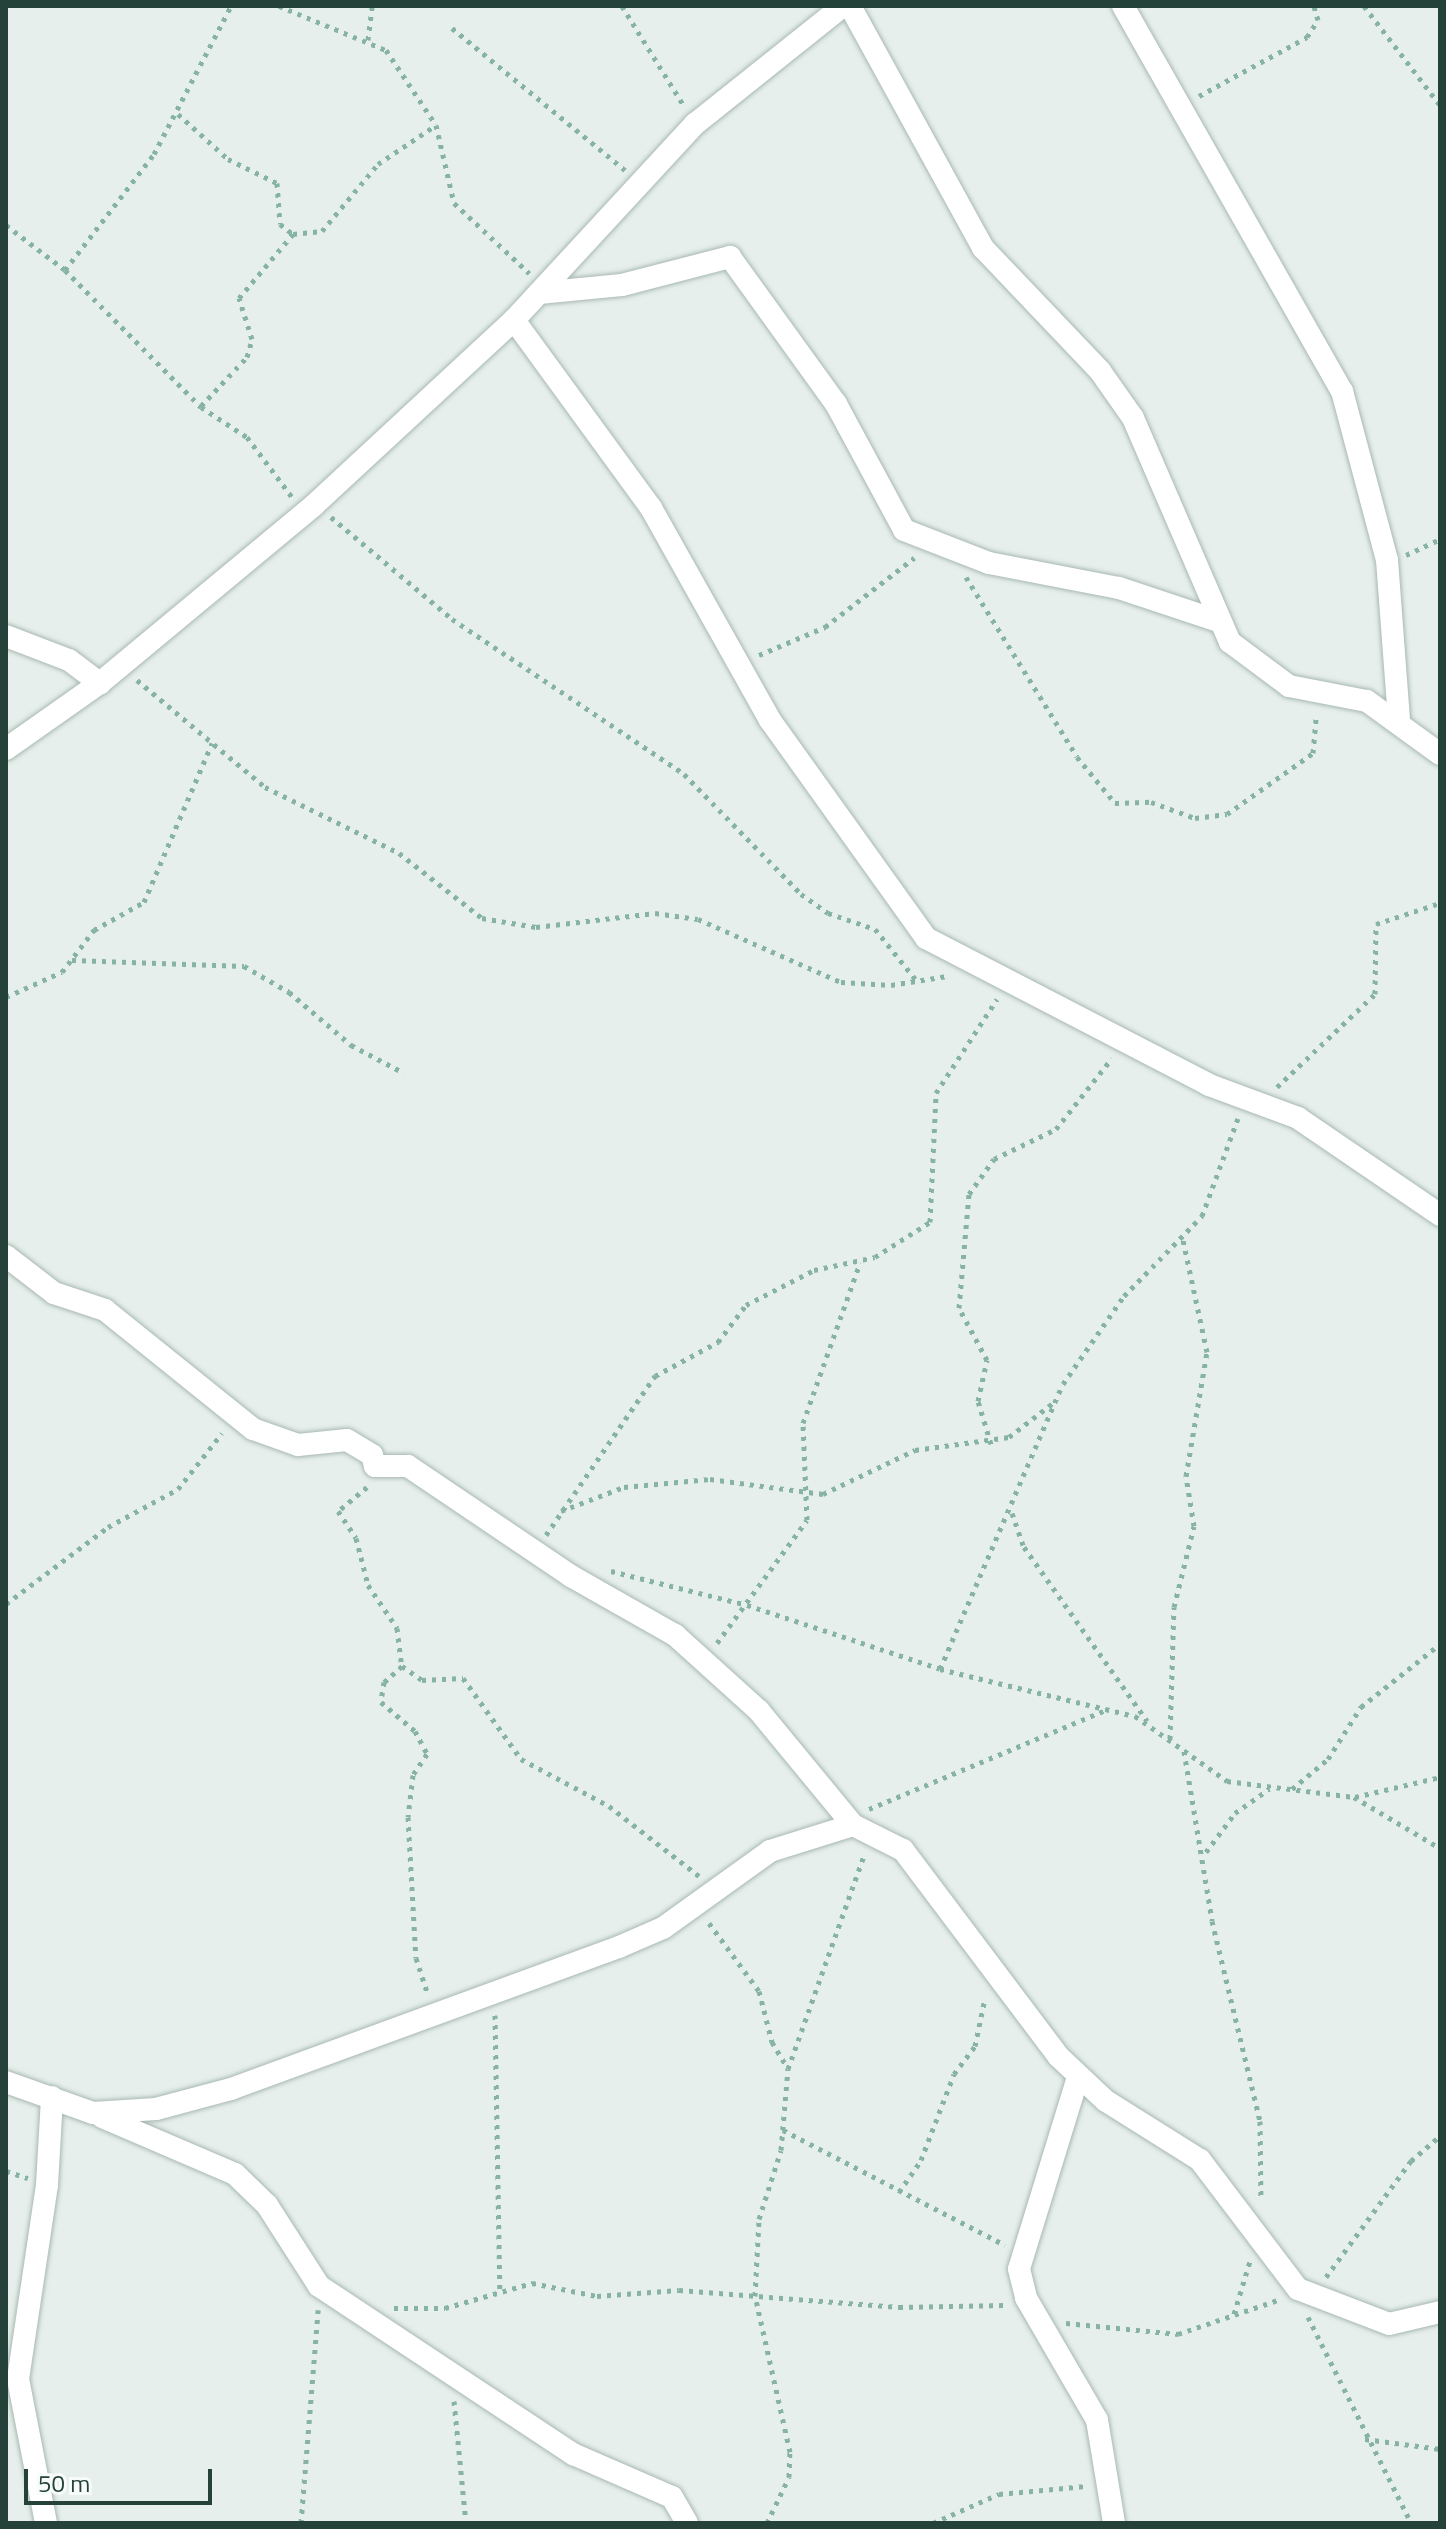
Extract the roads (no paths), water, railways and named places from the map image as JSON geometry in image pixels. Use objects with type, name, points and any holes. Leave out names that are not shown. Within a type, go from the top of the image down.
[{"type":"street","points":[[6,749],[100,683],[309,510],[514,320],[695,124],[843,6]]},
{"type":"street","points":[[850,6],[983,248],[1100,371],[1133,418],[1167,486],[1215,620],[1265,672],[1317,693],[1367,701],[1399,718],[1440,754]]},
{"type":"street","points":[[1123,6],[1342,391],[1387,560],[1399,718]]},
{"type":"street","points":[[542,290],[622,285],[718,256],[739,261],[870,459],[904,530],[957,550],[1215,620]]},
{"type":"street","points":[[514,320],[651,508],[730,655],[902,913],[926,938],[976,967],[1125,1041],[1298,1118],[1440,1215]]},
{"type":"street","points":[[6,636],[69,660],[100,683]]},
{"type":"street","points":[[6,1256],[54,1293],[105,1310],[234,1416],[275,1440],[358,1444],[375,1466],[408,1466],[501,1532],[709,1662],[857,1825],[903,1850],[1078,2077],[1200,2160],[1259,2231],[1304,2293],[1389,2324],[1440,2312]]},
{"type":"street","points":[[93,2113],[156,2109],[231,2089],[493,1994],[663,1928],[770,1851],[857,1825]]},
{"type":"street","points":[[1078,2077],[1020,2263],[1036,2314],[1097,2420],[1111,2483],[1114,2523]]},
{"type":"street","points":[[6,2082],[93,2113],[235,2174],[267,2205],[319,2286],[453,2378],[573,2454],[672,2497],[687,2523]]},
{"type":"street","points":[[46,2523],[10,2377],[47,2185],[52,2097]]}]
